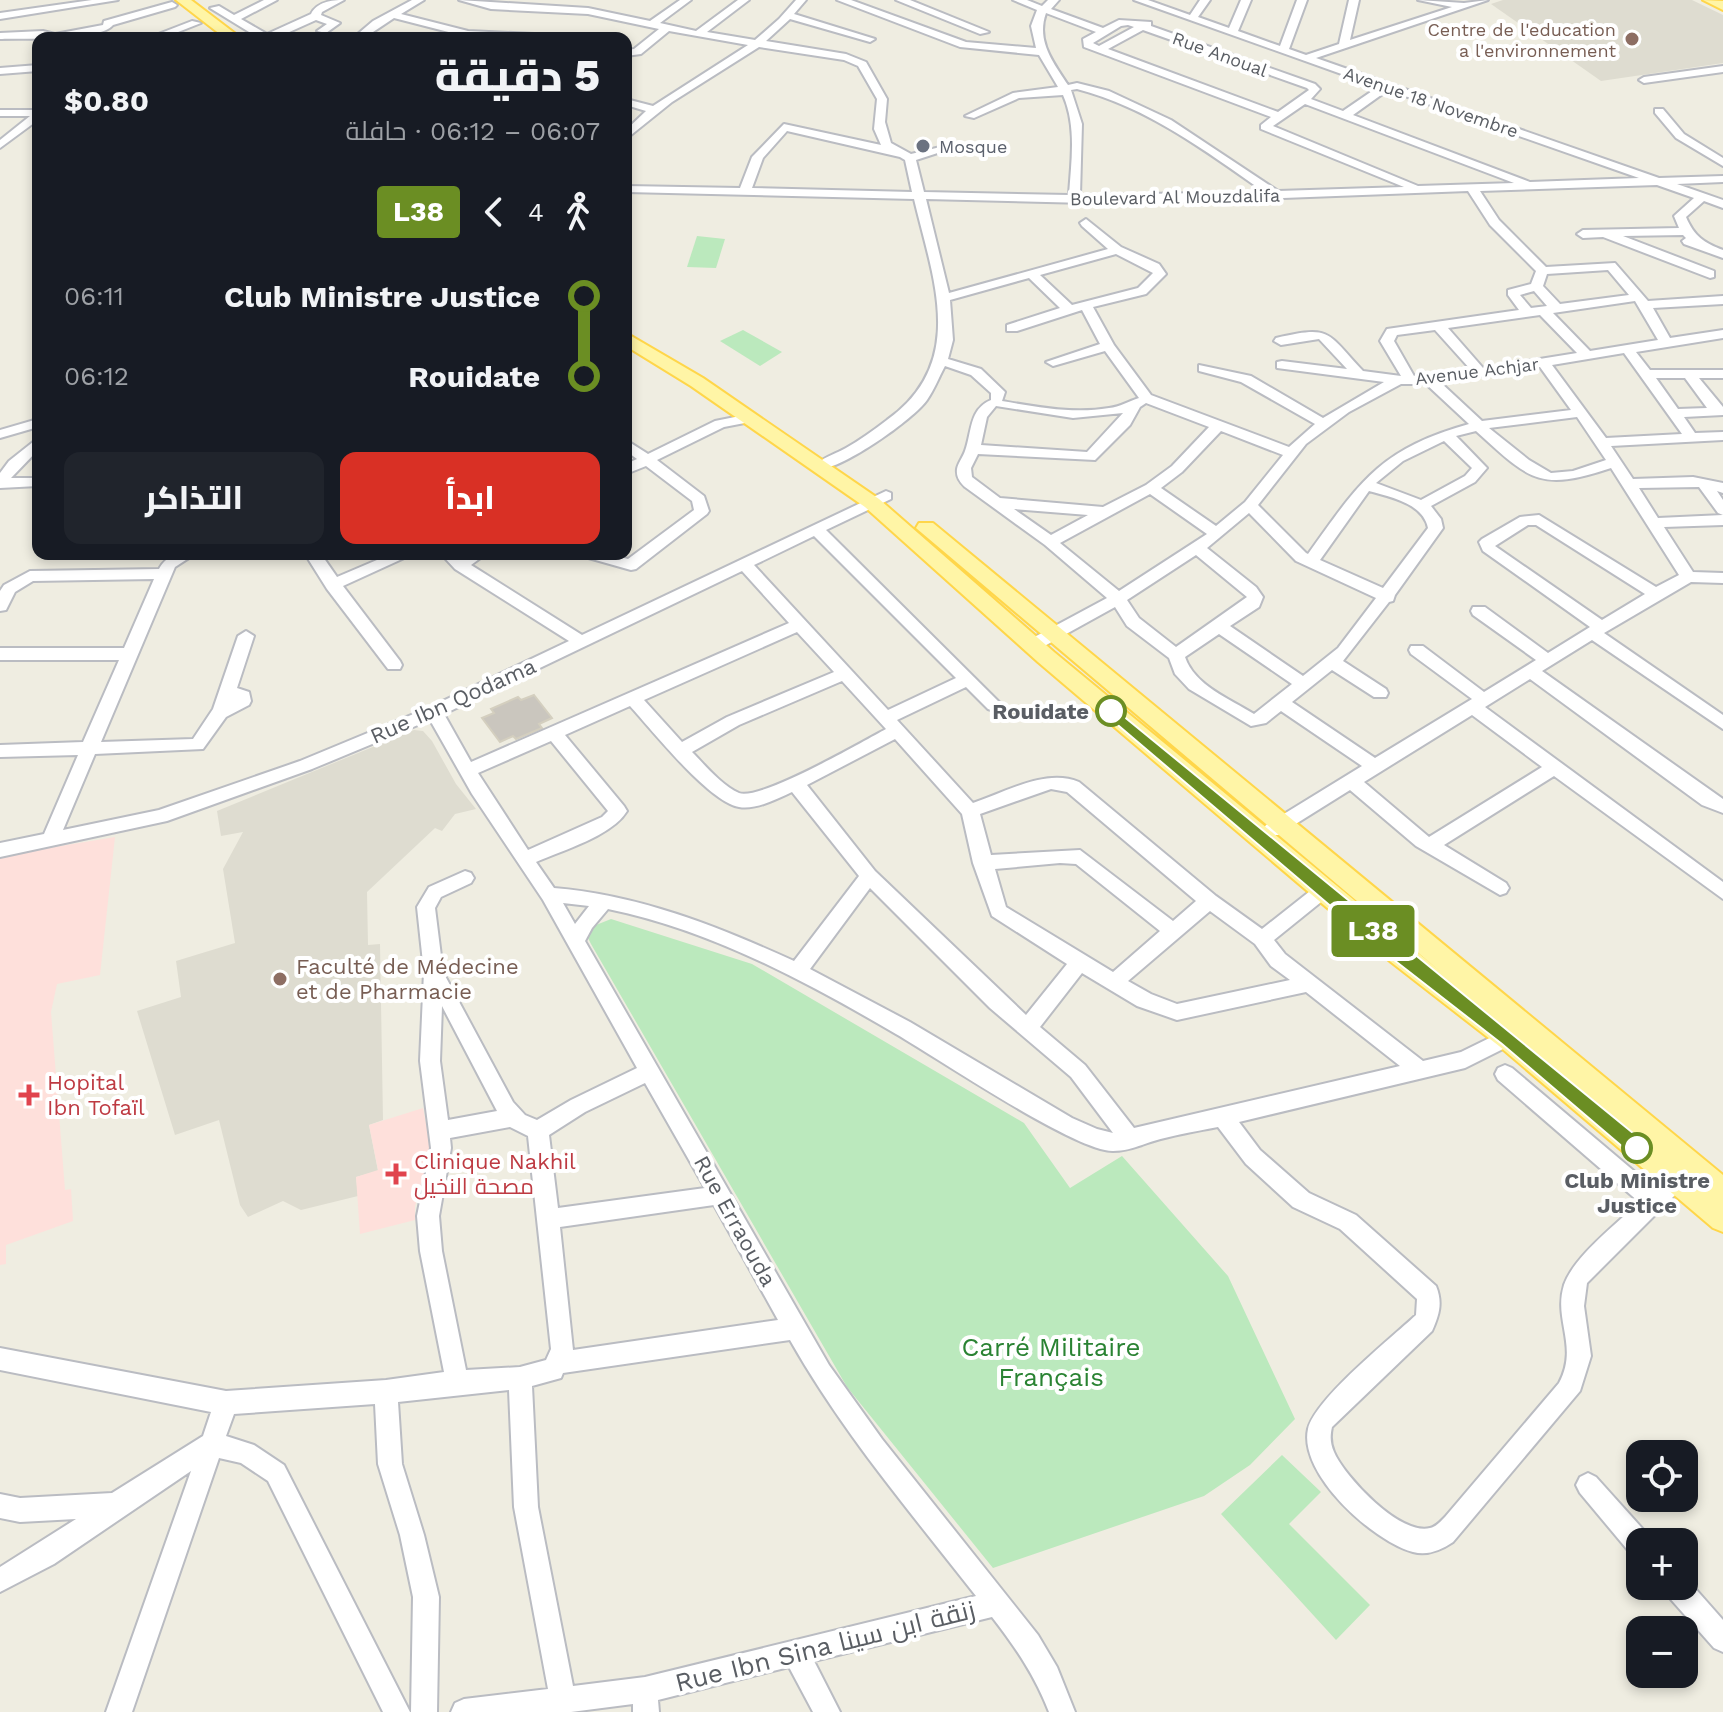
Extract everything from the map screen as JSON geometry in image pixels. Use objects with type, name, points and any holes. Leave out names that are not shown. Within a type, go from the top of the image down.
[{"type":"main road","points":[[1710,0],[1723,6]]},
{"type":"main road","points":[[170,3],[224,32]]},
{"type":"main road","points":[[199,18],[211,32]]},
{"type":"main road","points":[[632,326],[736,392],[879,499],[1042,640],[1260,838],[1325,889],[1400,955],[1516,1033]]},
{"type":"main road","points":[[632,342],[734,416],[827,463]]},
{"type":"main road","points":[[1042,640],[1281,824],[1516,1033],[1722,1208]]},
{"type":"street","points":[[2,18],[113,0]]},
{"type":"street","points":[[150,0],[170,3]]},
{"type":"street","points":[[167,32],[231,0]]},
{"type":"street","points":[[199,18],[236,18],[272,0]]},
{"type":"street","points":[[309,0],[326,6]]},
{"type":"street","points":[[280,32],[315,16],[339,0]]},
{"type":"street","points":[[365,32],[419,0]]},
{"type":"street","points":[[464,0],[491,6],[588,11],[698,34],[858,60],[882,99],[879,114],[883,137],[887,145],[908,156],[922,196],[944,298],[946,340],[941,361],[920,400],[894,422],[827,463]]},
{"type":"street","points":[[542,9],[555,0]]},
{"type":"street","points":[[652,24],[686,0]]},
{"type":"street","points":[[698,34],[744,0]]},
{"type":"street","points":[[632,130],[654,110],[756,44],[790,16],[800,2],[783,0]]},
{"type":"street","points":[[842,0],[964,45],[1013,50],[1039,48]]},
{"type":"street","points":[[901,0],[984,32]]},
{"type":"street","points":[[1018,0],[1103,31]]},
{"type":"street","points":[[1054,0],[1043,9],[1036,30],[1039,48],[1068,90],[1078,131],[1074,200]]},
{"type":"street","name":"Avenue 18 Novembre","points":[[1139,0],[1723,204]]},
{"type":"street","points":[[1193,18],[1205,0]]},
{"type":"street","points":[[1233,32],[1246,0]]},
{"type":"street","points":[[1284,50],[1302,0]]},
{"type":"street","points":[[1344,44],[1354,0]]},
{"type":"street","points":[[1423,0],[1465,6]]},
{"type":"street","points":[[1306,58],[1483,0]]},
{"type":"street","points":[[81,32],[107,27],[108,23],[170,3]]},
{"type":"street","points":[[899,20],[923,8]]},
{"type":"street","points":[[1100,49],[1170,10]]},
{"type":"street","points":[[1350,14],[1362,20]]},
{"type":"street","points":[[395,15],[453,32]]},
{"type":"street","points":[[315,16],[335,23],[322,31]]},
{"type":"street","points":[[790,16],[870,39]]},
{"type":"street","points":[[236,18],[258,32]]},
{"type":"street","name":"Rue Anoual","points":[[1103,31],[1122,22],[1143,26],[1311,86],[1315,91],[1304,100]]},
{"type":"street","points":[[1374,26],[1387,32]]},
{"type":"street","points":[[632,52],[637,52],[667,27]]},
{"type":"street","points":[[1103,31],[1087,42],[1278,116]]},
{"type":"street","points":[[0,36],[32,36]]},
{"type":"street","points":[[0,63],[32,60]]},
{"type":"street","points":[[0,71],[32,68]]},
{"type":"street","points":[[1644,80],[1723,72]]},
{"type":"street","points":[[1345,115],[1387,86]]},
{"type":"street","points":[[970,116],[1010,97],[1090,88],[1167,122],[1276,195]]},
{"type":"street","points":[[1421,190],[1265,127],[1304,100],[1531,186]]},
{"type":"street","points":[[632,104],[654,110]]},
{"type":"street","points":[[1659,111],[1680,136],[1723,163]]},
{"type":"street","points":[[0,113],[32,114]]},
{"type":"street","points":[[0,145],[32,119]]},
{"type":"street","points":[[744,193],[758,157],[784,127],[908,156],[949,146]]},
{"type":"street","points":[[1606,183],[1616,167],[1626,177],[1625,183]]},
{"type":"street","name":"Boulevard Al Mouzdalifa","points":[[632,189],[1074,200],[1723,179]]},
{"type":"street","points":[[1472,188],[1494,222],[1543,271]]},
{"type":"street","points":[[1699,245],[1686,231],[1680,216],[1702,197]]},
{"type":"street","points":[[1012,328],[1069,309],[1142,291],[1160,274],[1155,267],[1117,250],[1086,223]]},
{"type":"street","points":[[1583,234],[1686,231]]},
{"type":"street","points":[[1665,232],[1723,254]]},
{"type":"street","points":[[1608,235],[1710,274]]},
{"type":"street","points":[[944,298],[1117,250]]},
{"type":"street","points":[[1586,355],[1549,309],[1537,287],[1538,276],[1543,271],[1611,266],[1642,301],[1666,342]]},
{"type":"street","points":[[1033,275],[1069,309]]},
{"type":"street","points":[[1528,313],[1514,295],[1514,290],[1537,287]]},
{"type":"street","points":[[1282,365],[1404,380],[1387,341],[1388,335],[1549,309],[1642,301],[1723,300]]},
{"type":"street","points":[[1086,305],[1140,403]]},
{"type":"street","points":[[1439,326],[1479,371]]},
{"type":"street","points":[[1281,341],[1313,334],[1323,336],[1361,377]]},
{"type":"street","name":"Avenue Achjar","points":[[1042,640],[1118,599],[1197,548],[1250,505],[1301,441],[1344,409],[1404,380],[1430,380],[1723,334]]},
{"type":"street","points":[[1053,362],[1108,346]]},
{"type":"street","points":[[1628,349],[1691,437]]},
{"type":"street","points":[[941,361],[976,372],[998,392],[997,403]]},
{"type":"street","points":[[1544,363],[1602,442],[1688,577]]},
{"type":"street","points":[[1204,368],[1246,379],[1324,424]]},
{"type":"street","points":[[1646,374],[1723,374]]},
{"type":"street","points":[[1689,374],[1720,411]]},
{"type":"street","points":[[1430,380],[1479,426],[1543,476],[1558,477],[1615,462]]},
{"type":"street","points":[[1291,453],[1218,426],[1140,403],[1088,414],[997,403],[980,416],[973,449],[964,468],[965,478],[1050,542],[1118,599],[1133,622],[1176,655],[1187,678],[1246,718],[1260,719],[1334,663],[1388,597],[1436,528],[1433,513],[1367,485]]},
{"type":"street","points":[[973,449],[1090,457],[1140,403]]},
{"type":"street","points":[[1674,413],[1720,411]]},
{"type":"street","points":[[1311,562],[1367,485],[1379,472],[1412,450],[1479,426],[1581,413]]},
{"type":"street","points":[[632,467],[734,416]]},
{"type":"street","points":[[0,434],[32,425]]},
{"type":"street","points":[[1050,542],[1151,488],[1177,469],[1218,426]]},
{"type":"street","points":[[1420,506],[1470,479],[1480,468],[1447,436]]},
{"type":"street","points":[[1602,442],[1723,436]]},
{"type":"street","points":[[0,483],[32,448]]},
{"type":"street","points":[[612,560],[631,565],[702,511],[699,499],[632,448]]},
{"type":"street","points":[[1630,484],[1685,481],[1723,488]]},
{"type":"street","points":[[0,483],[32,482]]},
{"type":"street","points":[[1656,523],[1722,520],[1704,484]]},
{"type":"street","points":[[1151,488],[1216,533]]},
{"type":"street","name":"Rue Ibn Qodama","points":[[0,850],[148,819],[214,798],[434,712],[879,499]]},
{"type":"street","points":[[999,503],[1105,512]]},
{"type":"street","points":[[1250,505],[1301,557],[1388,597]]},
{"type":"street","points":[[1656,594],[1539,520],[1525,520],[1487,542],[1488,548],[1723,723]]},
{"type":"street","points":[[817,530],[994,705]]},
{"type":"street","points":[[1176,655],[1253,603],[1255,597],[1197,548]]},
{"type":"street","points":[[50,840],[166,569],[179,560]]},
{"type":"street","points":[[317,560],[332,585],[394,665]]},
{"type":"street","points":[[332,585],[391,560]]},
{"type":"street","points":[[457,560],[582,642]]},
{"type":"street","points":[[745,564],[970,811],[982,863],[999,911],[1079,963],[1144,1000],[1177,1012],[1309,983]]},
{"type":"street","points":[[0,606],[9,589],[30,576],[166,569]]},
{"type":"street","points":[[1260,838],[1656,594],[1688,577],[1723,578]]},
{"type":"street","points":[[1479,611],[1548,661]]},
{"type":"street","points":[[467,771],[798,625]]},
{"type":"street","points":[[1219,626],[1305,685]]},
{"type":"street","points":[[0,751],[197,745],[206,738],[217,714],[246,636]]},
{"type":"street","points":[[1417,650],[1552,769],[1723,892]]},
{"type":"street","points":[[0,654],[130,654]]},
{"type":"street","points":[[1334,663],[1380,693]]},
{"type":"street","points":[[1532,672],[1708,800],[1723,806]]},
{"type":"street","points":[[681,750],[733,721],[844,674]]},
{"type":"street","points":[[634,699],[681,750],[736,800],[755,800],[795,783],[968,679]]},
{"type":"street","points":[[1281,703],[1374,766]]},
{"type":"street","name":"Rue Erraouda","points":[[434,712],[467,771],[549,895],[846,1410],[1029,1644],[1048,1676],[1062,1712]]},
{"type":"street","points":[[525,859],[608,822],[618,811],[554,733]]},
{"type":"street","points":[[1430,845],[1552,769]]},
{"type":"street","points":[[1350,780],[1402,826],[1500,888]]},
{"type":"street","points":[[795,783],[869,876],[1027,1028],[1078,1071],[1131,1140]]},
{"type":"street","points":[[970,811],[1050,783],[1073,787],[1209,901],[1262,939],[1278,960],[1419,1070]]},
{"type":"street","points":[[982,863],[1080,857],[1173,931]]},
{"type":"street","points":[[798,970],[869,876]]},
{"type":"street","points":[[457,1382],[431,1251],[428,1216],[441,1148],[430,1061],[434,972],[426,907],[435,892],[465,878]]},
{"type":"street","points":[[1262,939],[1325,889]]},
{"type":"street","points":[[549,895],[605,900],[745,946],[798,970],[1065,1124],[1094,1138],[1113,1142],[1465,1059],[1516,1033]]},
{"type":"street","points":[[576,941],[585,923],[605,900]]},
{"type":"street","points":[[1114,982],[1209,901]]},
{"type":"street","points":[[1027,1028],[1079,963]]},
{"type":"street","points":[[434,972],[506,1108],[538,1131]]},
{"type":"street","points":[[538,1131],[567,1111],[651,1071]]},
{"type":"street","points":[[1505,1074],[1654,1201]]},
{"type":"street","points":[[440,1131],[515,1117]]},
{"type":"street","points":[[1224,1118],[1253,1157],[1301,1200],[1348,1222],[1428,1294],[1430,1303],[1424,1323],[1324,1418],[1319,1440],[1326,1463],[1374,1517],[1393,1531],[1425,1542],[1440,1537],[1454,1526],[1567,1391],[1576,1375],[1580,1355],[1572,1289],[1579,1276],[1684,1173]]},
{"type":"street","points":[[0,1359],[226,1403],[386,1392],[457,1382],[520,1378],[553,1370],[562,1350],[560,1313],[538,1131]]},
{"type":"street","points":[[549,1219],[706,1198]]},
{"type":"street","points":[[558,1363],[796,1328]]},
{"type":"street","points":[[520,1378],[526,1507],[563,1699]]},
{"type":"street","points":[[386,1392],[390,1464],[412,1535],[426,1597],[424,1712]]},
{"type":"street","points":[[119,1712],[226,1403]]},
{"type":"street","points":[[0,1580],[70,1540],[116,1505],[212,1444],[246,1453],[276,1473],[397,1712]]},
{"type":"street","points":[[1588,1485],[1626,1529]]},
{"type":"street","points":[[0,1506],[20,1510],[116,1505]]},
{"type":"street","points":[[1688,1600],[1723,1639]]},
{"type":"street","name":"Rue Ibn Sina زنقة ابن سينا","points":[[464,1712],[563,1699],[645,1701],[795,1652],[995,1604]]},
{"type":"street","points":[[795,1652],[827,1712]]},
{"type":"shaded area","name":"Centre de l'education a l'environnement","points":[[1503,0],[1692,0],[1723,15],[1723,63],[1601,81],[1491,4]]},
{"type":"shaded area","name":"Faculté de Médecine et de Pharmacie","points":[[414,730],[423,731],[432,741],[456,784],[476,809],[455,814],[442,831],[435,828],[367,892],[368,945],[380,944],[383,1120],[369,1125],[378,1171],[356,1177],[358,1196],[301,1210],[283,1201],[248,1217],[240,1205],[219,1120],[175,1135],[137,1011],[181,997],[176,961],[235,943],[223,869],[243,832],[221,836],[217,811]]},
{"type":"shaded area","name":"Hopital Ibn Tofaïl","points":[[115,837],[100,975],[57,984],[51,1012],[65,1190],[71,1189],[73,1221],[6,1245],[6,1264],[0,1265],[0,856]]},
{"type":"shaded area","name":"Clinique Nakhil مصحة النخيل","points":[[423,1108],[432,1154],[415,1206],[415,1220],[360,1234],[356,1177],[378,1170],[369,1125]]},
{"type":"green space","points":[[697,236],[725,239],[716,268],[687,267]]},
{"type":"green space","points":[[743,330],[782,352],[760,366],[720,341]]},
{"type":"green space","name":"Carré Militaire Français","points":[[611,919],[752,964],[1024,1123],[1070,1188],[1122,1156],[1228,1276],[1295,1419],[1250,1465],[1204,1496],[993,1568],[847,1387],[591,944],[587,936],[591,927]]},
{"type":"green space","points":[[1282,1455],[1321,1492],[1289,1524],[1370,1605],[1336,1640],[1221,1514]]},
{"type":"building","points":[[534,695],[552,718],[539,724],[542,728],[500,742],[482,718],[494,713],[491,709],[518,697],[521,700]]},
{"type":"bus line","name":"L38","points":[[1111,711],[1400,955],[1508,1038],[1637,1148]]},
{"type":"place","name":"Centre de l'education a l'environnement","points":[[1632,39]]},
{"type":"place","name":"Mosque","points":[[923,146]]},
{"type":"place","name":"Rouidate","points":[[1111,711]]},
{"type":"place","name":"Faculté de Médecine et de Pharmacie","points":[[280,979]]},
{"type":"place","name":"Hopital Ibn Tofaïl","points":[[29,1095]]},
{"type":"place","name":"Club Ministre Justice","points":[[1637,1148]]},
{"type":"place","name":"Clinique Nakhil مصحة النخيل","points":[[396,1174]]}]
